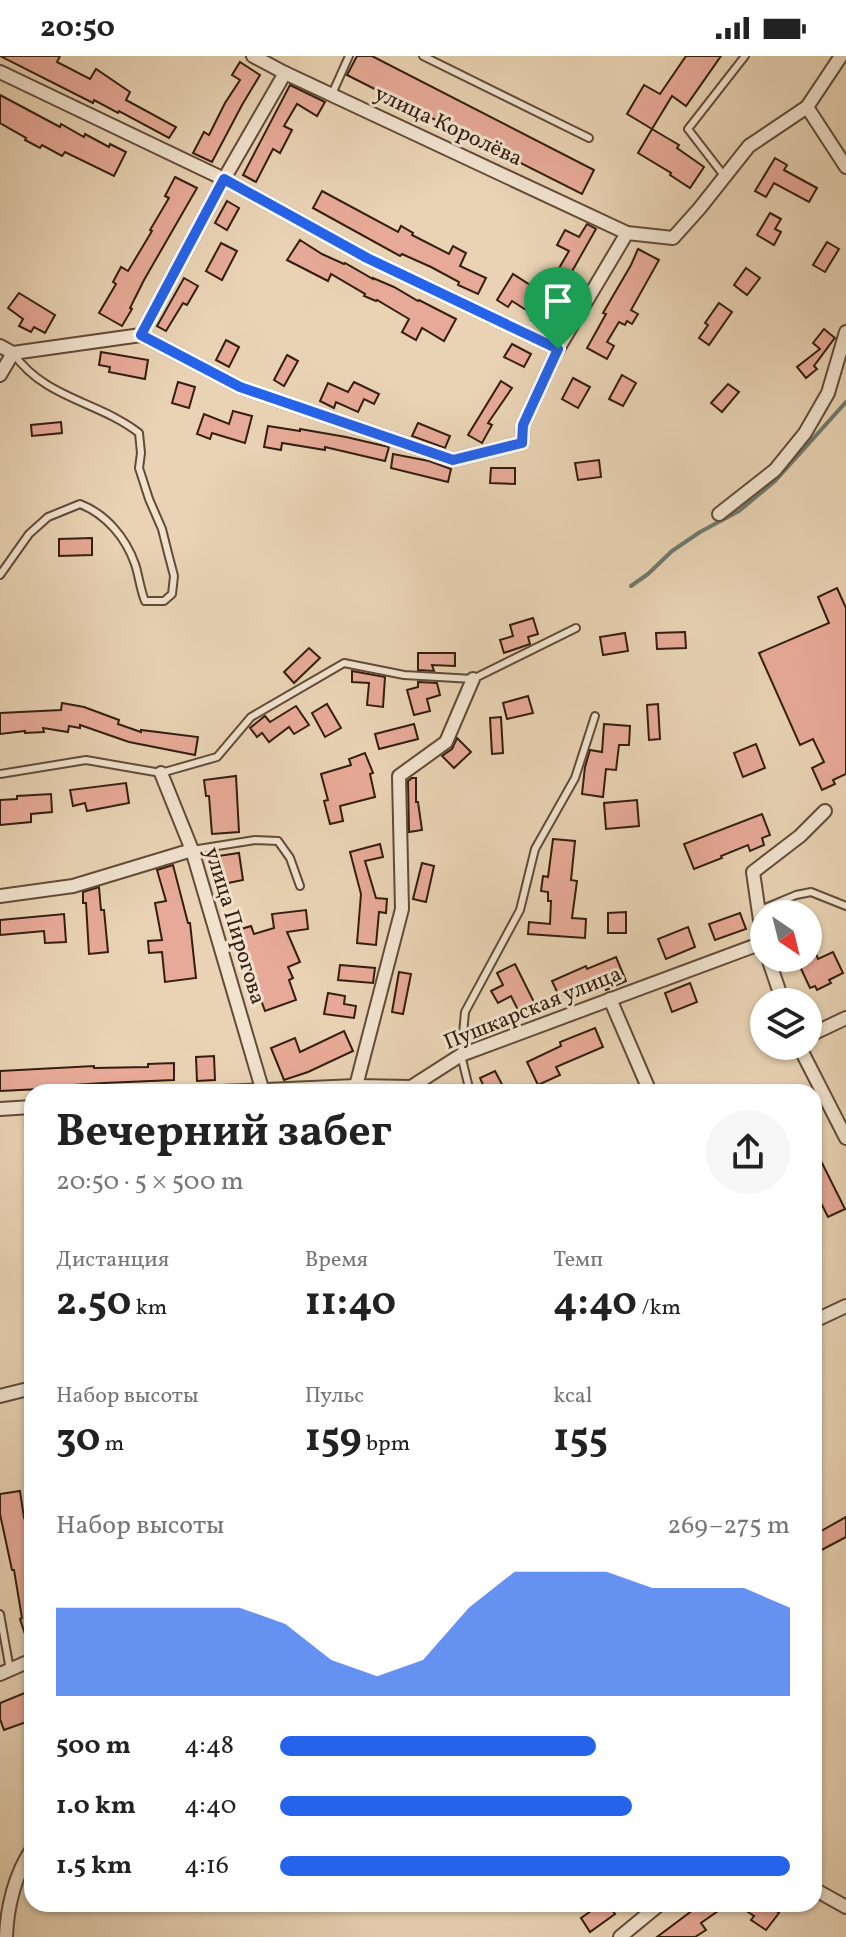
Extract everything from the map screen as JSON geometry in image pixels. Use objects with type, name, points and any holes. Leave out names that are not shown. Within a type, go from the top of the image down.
[{"type":"street","name":"улица Королёва","points":[[253,56],[627,233],[673,238],[725,177]]},
{"type":"street","points":[[725,177],[749,146],[807,107],[841,56]]},
{"type":"street","points":[[0,72],[224,179],[367,258],[558,349]]},
{"type":"street","points":[[141,335],[224,179],[285,73]]},
{"type":"street","points":[[807,107],[846,167]]},
{"type":"street","points":[[0,346],[13,353],[141,335],[240,387],[453,460],[522,443],[523,425],[558,349],[627,233]]},
{"type":"street","points":[[719,514],[775,470],[805,433],[828,393],[846,332]]},
{"type":"street","points":[[0,375],[13,353]]},
{"type":"street","points":[[357,1084],[402,909],[399,776],[446,742],[473,679]]},
{"type":"street","name":"улица Пирогова","points":[[161,773],[192,850],[261,1084]]},
{"type":"street","points":[[757,900],[753,872],[800,836],[825,811]]},
{"type":"street","points":[[0,896],[73,886],[192,850]]},
{"type":"street","name":"Пушкарская улица","points":[[416,1084],[461,1055],[750,950]]},
{"type":"street","points":[[610,999],[647,1084]]},
{"type":"street","points":[[822,1029],[846,1018]]},
{"type":"street","points":[[806,1060],[818,1084]]},
{"type":"street","points":[[822,1091],[846,1138]]},
{"type":"street","points":[[0,1109],[24,1108]]},
{"type":"street","points":[[822,1317],[846,1306]]},
{"type":"street","points":[[0,1396],[24,1390]]},
{"type":"street","points":[[5,1672],[24,1664]]},
{"type":"street","points":[[6,1937],[7,1912],[24,1863]]},
{"type":"street","points":[[822,1894],[846,1907]]},
{"type":"street","points":[[620,1937],[650,1912]]},
{"type":"lane","points":[[332,94],[349,56]]},
{"type":"lane","points":[[423,56],[589,138]]},
{"type":"lane","points":[[725,177],[688,129],[745,56]]},
{"type":"lane","points":[[0,575],[29,534],[48,517],[80,504],[95,509],[119,534],[136,566],[145,601],[164,601],[172,594],[174,576],[162,529],[139,468],[139,433],[107,413],[51,389],[23,367],[13,353]]},
{"type":"lane","points":[[0,774],[86,760],[161,773],[217,757],[251,717],[344,663],[404,675],[473,679],[576,628]]},
{"type":"lane","points":[[468,1084],[461,1055],[465,1012],[520,910],[535,849],[575,778],[595,716]]},
{"type":"lane","points":[[192,850],[255,840],[278,841],[290,858],[300,886]]},
{"type":"lane","points":[[784,900],[811,892],[846,906]]},
{"type":"lane","points":[[0,1614],[5,1672]]},
{"type":"building","points":[[0,56],[60,56],[57,62],[90,79],[96,69],[130,92],[126,100],[176,127],[169,138],[119,111],[94,100],[93,103]]},
{"type":"building","points":[[357,56],[372,56],[594,170],[582,194],[347,75]]},
{"type":"building","points":[[686,56],[721,56],[686,106],[672,96],[652,129],[627,114],[644,85],[660,94]]},
{"type":"building","points":[[240,62],[260,75],[212,162],[193,153],[204,132],[209,135],[240,80],[232,75]]},
{"type":"building","points":[[290,85],[325,102],[317,116],[297,104],[284,126],[292,130],[280,153],[273,149],[256,182],[243,175]]},
{"type":"building","points":[[0,95],[60,127],[61,124],[84,137],[85,134],[126,152],[114,176],[65,152],[62,156],[42,145],[40,148],[0,123]]},
{"type":"building","points":[[652,129],[679,145],[677,148],[704,167],[690,188],[638,153]]},
{"type":"building","points":[[775,158],[787,165],[784,170],[817,188],[809,202],[774,183],[766,197],[755,191]]},
{"type":"building","points":[[175,177],[197,188],[144,280],[122,326],[99,313],[116,284],[113,282],[121,267],[128,271],[152,231],[169,198],[165,196]]},
{"type":"building","points":[[322,191],[398,232],[401,226],[449,254],[453,246],[466,253],[460,266],[486,278],[478,294],[313,208]]},
{"type":"building","points":[[227,201],[239,208],[227,230],[215,223]]},
{"type":"building","points":[[770,213],[781,219],[775,229],[781,232],[774,245],[757,235]]},
{"type":"building","points":[[587,224],[596,229],[544,327],[531,320],[534,315],[512,301],[508,307],[497,300],[513,274],[544,294],[569,251],[557,245],[565,230],[579,237]]},
{"type":"building","points":[[300,240],[322,254],[456,319],[444,341],[422,328],[416,340],[402,332],[409,319],[364,296],[331,274],[328,281],[287,260]]},
{"type":"building","points":[[827,242],[839,249],[825,272],[813,265]]},
{"type":"building","points":[[221,243],[237,251],[222,280],[206,271]]},
{"type":"building","points":[[638,249],[659,260],[631,310],[638,314],[632,324],[619,322],[607,342],[614,346],[607,359],[587,348]]},
{"type":"building","points":[[746,268],[760,278],[747,295],[734,285]]},
{"type":"building","points":[[184,278],[198,286],[166,331],[157,326]]},
{"type":"building","points":[[19,293],[55,315],[45,333],[34,327],[31,332],[19,326],[23,319],[8,308]]},
{"type":"building","points":[[719,303],[732,312],[709,345],[699,338]]},
{"type":"building","points":[[824,329],[835,338],[814,366],[817,369],[806,378],[797,367],[820,349],[813,343]]},
{"type":"building","points":[[226,340],[239,347],[229,367],[216,360]]},
{"type":"building","points":[[512,344],[531,354],[524,367],[504,357]]},
{"type":"building","points":[[101,352],[148,360],[145,379],[109,372],[110,367],[99,365]]},
{"type":"building","points":[[287,355],[298,361],[284,386],[274,380]]},
{"type":"building","points":[[622,375],[636,383],[623,406],[609,399]]},
{"type":"building","points":[[573,378],[590,387],[578,408],[562,399]]},
{"type":"building","points":[[501,381],[512,388],[488,423],[492,425],[482,443],[468,435]]},
{"type":"building","points":[[178,382],[195,387],[189,408],[172,403]]},
{"type":"building","points":[[354,382],[379,394],[374,404],[364,399],[358,412],[336,402],[334,408],[320,401],[328,383],[348,392]]},
{"type":"building","points":[[728,384],[739,392],[722,412],[711,403]]},
{"type":"building","points":[[233,411],[252,416],[245,443],[212,433],[210,439],[197,434],[204,414],[229,424]]},
{"type":"building","points":[[61,422],[62,433],[32,436],[31,425]]},
{"type":"building","points":[[418,423],[450,436],[445,448],[412,436]]},
{"type":"building","points":[[268,426],[300,429],[389,447],[385,461],[325,447],[325,450],[282,443],[281,450],[264,447]]},
{"type":"building","points":[[393,454],[451,469],[448,482],[391,468]]},
{"type":"building","points":[[599,460],[601,477],[578,480],[575,463]]},
{"type":"building","points":[[491,468],[515,468],[515,484],[490,483]]},
{"type":"building","points":[[92,538],[92,555],[59,556],[59,539]]},
{"type":"building","points":[[837,588],[846,608],[846,774],[822,790],[812,768],[824,762],[813,739],[800,745],[759,653],[829,623],[818,597]]},
{"type":"building","points":[[533,618],[538,634],[528,637],[530,644],[504,653],[500,640],[513,636],[510,625]]},
{"type":"building","points":[[685,632],[686,648],[657,649],[656,633]]},
{"type":"building","points":[[625,633],[628,651],[603,655],[600,637]]},
{"type":"building","points":[[309,648],[320,658],[294,683],[284,672]]},
{"type":"building","points":[[418,653],[455,653],[455,666],[432,665],[434,671],[418,670]]},
{"type":"building","points":[[352,671],[385,677],[383,707],[367,705],[369,683],[352,682]]},
{"type":"building","points":[[418,682],[437,683],[440,695],[427,699],[430,711],[414,715],[407,690],[418,687]]},
{"type":"building","points":[[528,696],[533,713],[507,719],[503,703]]},
{"type":"building","points":[[62,703],[84,707],[141,732],[198,737],[195,755],[129,742],[80,725],[80,728],[69,726],[68,732],[43,728],[44,732],[0,734],[0,713],[61,710]]},
{"type":"building","points":[[327,704],[341,728],[325,737],[312,713]]},
{"type":"building","points":[[658,704],[660,739],[649,740],[647,705]]},
{"type":"building","points":[[296,706],[309,725],[294,734],[289,727],[269,742],[262,733],[257,737],[250,728],[265,716],[270,722]]},
{"type":"building","points":[[501,717],[503,753],[492,754],[490,718]]},
{"type":"building","points":[[414,724],[418,739],[379,749],[375,734]]},
{"type":"building","points":[[604,724],[630,726],[629,745],[619,745],[616,770],[606,769],[603,797],[582,794],[590,750],[602,752]]},
{"type":"building","points":[[457,738],[471,752],[454,768],[442,756],[452,749]]},
{"type":"building","points":[[756,744],[765,768],[743,777],[734,753]]},
{"type":"building","points":[[365,753],[373,773],[370,774],[375,797],[340,806],[343,821],[330,824],[321,774],[351,765],[349,759]]},
{"type":"building","points":[[236,776],[239,832],[212,834],[209,796],[206,796],[204,780]]},
{"type":"building","points":[[416,778],[416,802],[422,830],[409,832],[408,781]]},
{"type":"building","points":[[126,783],[129,803],[87,811],[85,803],[73,806],[70,790]]},
{"type":"building","points":[[51,794],[52,812],[31,814],[31,822],[0,825],[0,800]]},
{"type":"building","points":[[637,800],[639,826],[606,829],[604,803]]},
{"type":"building","points":[[762,814],[770,835],[762,838],[764,845],[750,851],[748,845],[694,869],[684,844]]},
{"type":"building","points":[[553,839],[575,841],[571,880],[577,881],[572,918],[586,919],[585,938],[528,934],[529,922],[550,924],[551,901],[548,901],[548,892],[541,891],[543,876],[548,877]]},
{"type":"building","points":[[380,844],[383,857],[365,861],[376,898],[387,899],[386,913],[379,912],[376,945],[357,943],[361,894],[350,852]]},
{"type":"building","points":[[239,853],[243,880],[223,884],[218,856]]},
{"type":"building","points":[[422,863],[434,866],[426,902],[413,899]]},
{"type":"building","points":[[173,865],[190,923],[196,978],[165,982],[162,952],[149,953],[148,941],[162,940],[155,903],[166,901],[157,870]]},
{"type":"building","points":[[99,887],[108,952],[89,954],[83,892]]},
{"type":"building","points":[[306,910],[308,929],[287,932],[300,962],[288,967],[296,1000],[265,1011],[254,981],[251,982],[245,968],[249,967],[238,930],[251,926],[254,934],[274,928],[272,914]]},
{"type":"building","points":[[626,912],[626,933],[608,933],[608,913]]},
{"type":"building","points":[[740,913],[746,929],[715,940],[709,924]]},
{"type":"building","points":[[64,914],[66,942],[45,943],[44,931],[0,935],[0,920]]},
{"type":"building","points":[[688,927],[695,947],[666,959],[658,939]]},
{"type":"building","points":[[833,952],[843,973],[821,988],[810,988],[803,972],[822,972],[822,957]]},
{"type":"building","points":[[616,957],[626,981],[606,990],[601,978],[559,996],[552,981]]},
{"type":"building","points":[[515,964],[536,1006],[520,1014],[511,996],[498,1003],[491,991],[503,985],[497,973]]},
{"type":"building","points":[[340,965],[375,968],[373,983],[338,980]]},
{"type":"building","points":[[399,972],[411,974],[403,1014],[392,1012]]},
{"type":"building","points":[[690,983],[697,1002],[672,1012],[665,993]]},
{"type":"building","points":[[328,993],[345,996],[344,1004],[356,1006],[354,1018],[324,1014]]},
{"type":"building","points":[[595,1028],[603,1047],[556,1067],[560,1075],[538,1084],[527,1062],[561,1046],[560,1042]]},
{"type":"building","points":[[344,1031],[353,1051],[284,1080],[271,1048],[295,1038],[300,1052]]},
{"type":"building","points":[[214,1056],[215,1080],[197,1081],[196,1057]]},
{"type":"building","points":[[174,1063],[174,1080],[24,1084],[24,1090],[0,1091],[0,1071],[94,1066],[148,1067],[148,1064]]},
{"type":"building","points":[[495,1071],[502,1084],[483,1084],[480,1078]]},
{"type":"building","points":[[822,1163],[845,1209],[828,1217],[822,1205]]},
{"type":"building","points":[[20,1491],[24,1518],[24,1631],[14,1570],[0,1514],[0,1494]]},
{"type":"building","points":[[846,1517],[846,1537],[822,1550],[822,1530]]},
{"type":"building","points":[[24,1693],[24,1723],[4,1730],[0,1703]]},
{"type":"building","points":[[590,1912],[615,1914],[590,1932],[581,1918]]},
{"type":"building","points":[[690,1912],[717,1912],[701,1923],[706,1930],[695,1937],[657,1937]]},
{"type":"building","points":[[748,1912],[779,1913],[766,1930],[751,1920],[754,1916]]},
{"type":"waterway","points":[[631,586],[672,551],[739,511],[775,481],[846,402]]},
{"type":"route","points":[[224,179],[367,258],[558,349],[523,425],[522,443],[453,460],[240,387],[141,335],[224,179]]}]
